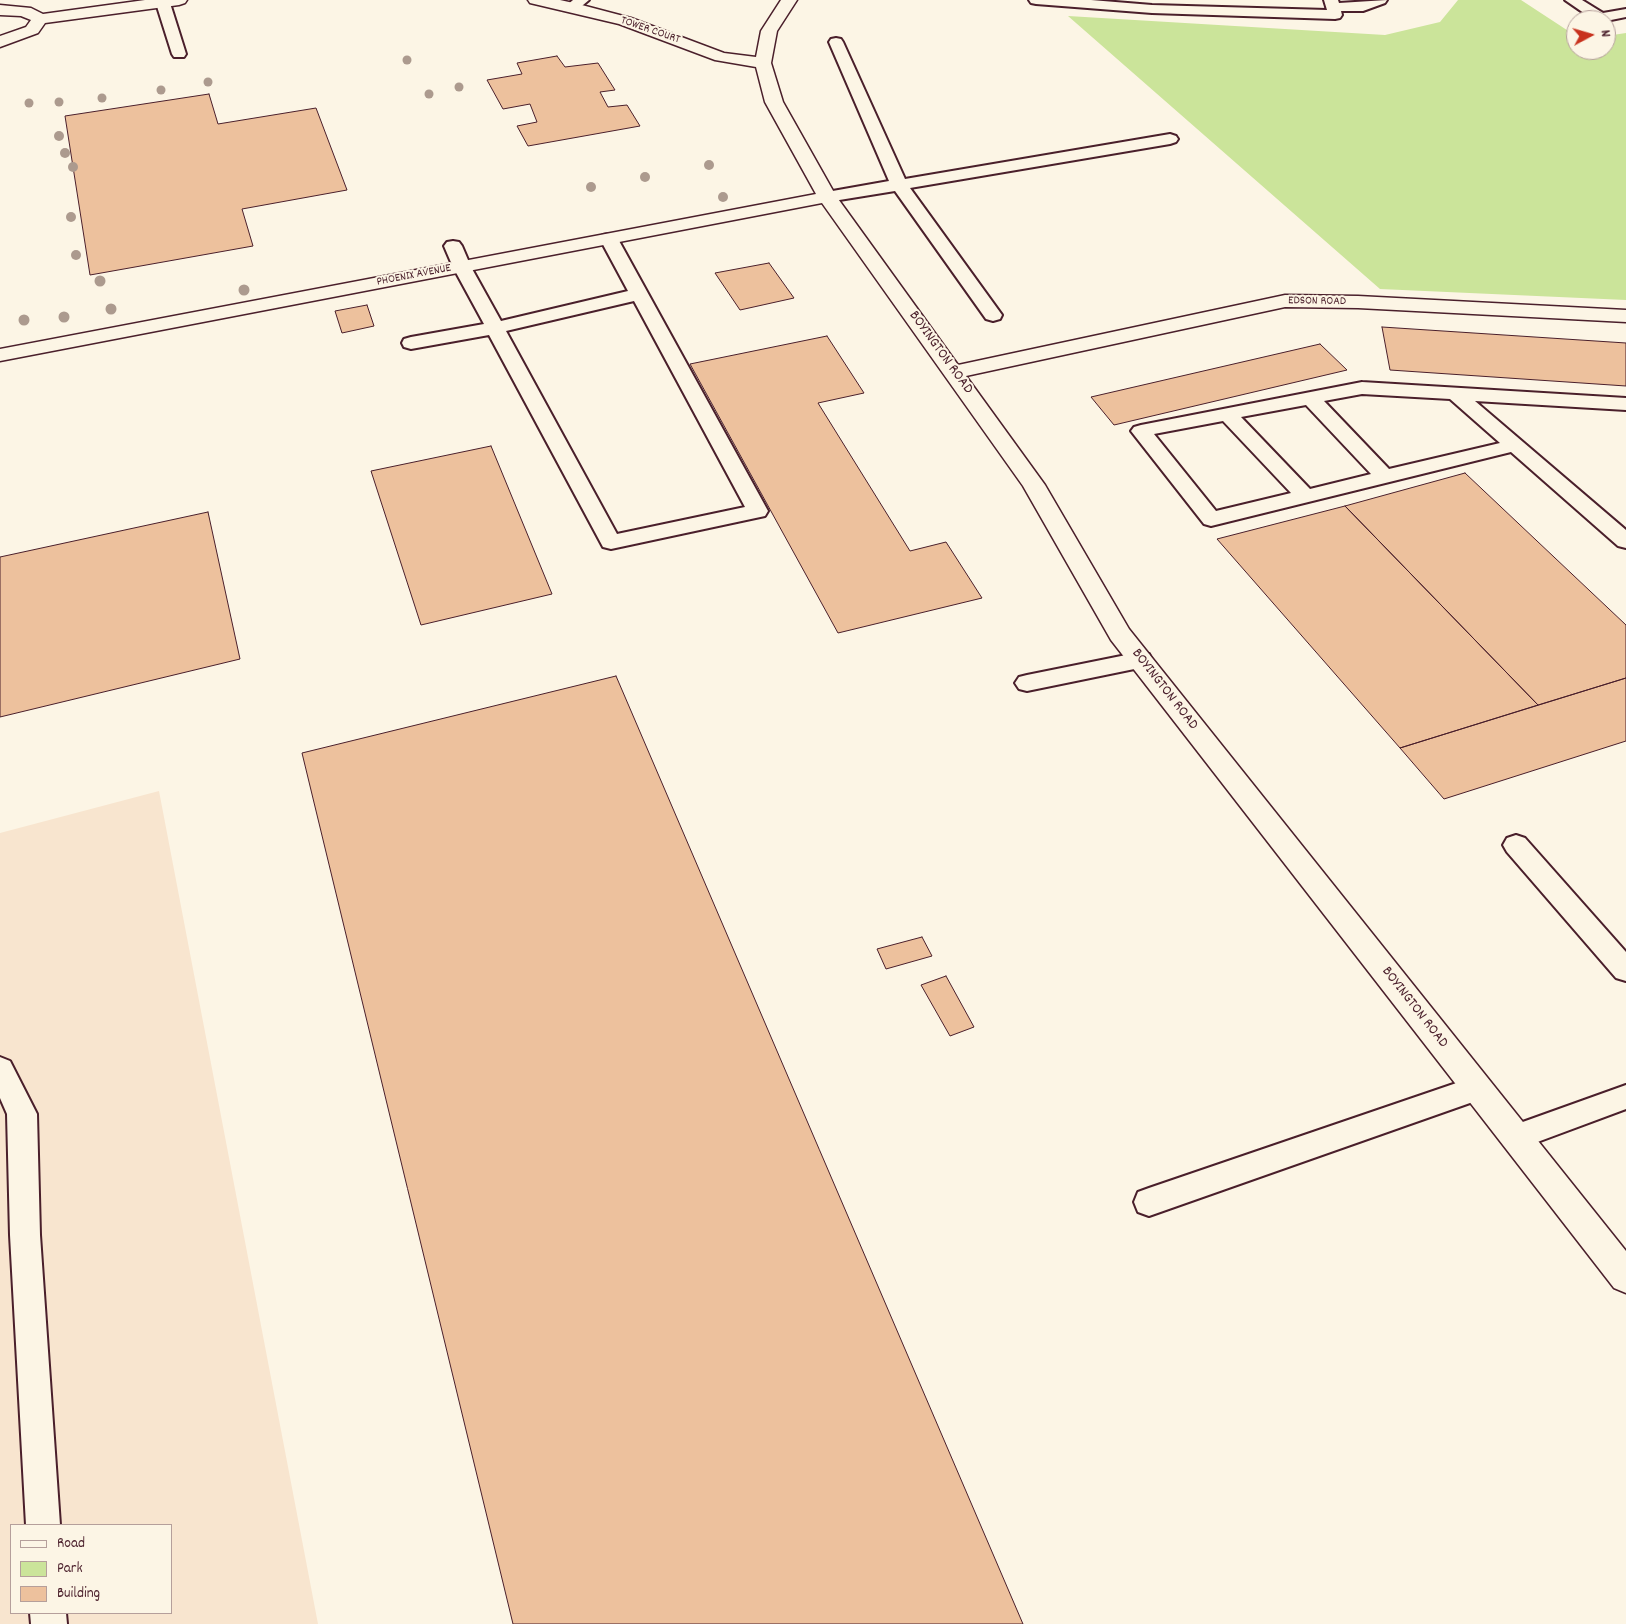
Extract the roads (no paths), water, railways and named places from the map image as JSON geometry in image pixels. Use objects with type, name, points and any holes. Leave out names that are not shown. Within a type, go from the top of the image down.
[{"type":"street","name":"TOWER COURT","points":[[536,0],[577,3],[722,57],[763,63]]},
{"type":"street","points":[[763,63],[769,31],[789,0]]},
{"type":"street","points":[[0,10],[26,12],[40,19],[168,1]]},
{"type":"street","points":[[0,42],[32,30],[40,19]]},
{"type":"street","name":"BOYINGTON ROAD","points":[[763,63],[774,102],[827,197],[955,372],[1034,485],[1120,634],[1626,1277]]},
{"type":"street","name":"PHOENIX AVENUE","points":[[0,355],[827,197]]},
{"type":"street","name":"EDSON ROAD","points":[[955,372],[1285,301],[1358,302],[1626,316]]},
{"type":"lane","points":[[1036,0],[1100,2],[1152,9],[1335,15],[1332,4],[1363,7],[1380,0]]},
{"type":"lane","points":[[1572,0],[1601,18],[1626,13]]},
{"type":"lane","points":[[168,1],[179,54]]},
{"type":"lane","points":[[836,42],[899,185],[993,315]]},
{"type":"lane","points":[[827,197],[1170,139]]},
{"type":"lane","points":[[453,246],[462,267],[611,542],[758,511],[609,238]]},
{"type":"lane","points":[[411,343],[495,328],[639,294]]},
{"type":"lane","points":[[1515,444],[1211,519],[1141,431],[1362,388],[1626,404]]},
{"type":"lane","points":[[1457,395],[1626,541]]},
{"type":"lane","points":[[1310,398],[1384,476]]},
{"type":"lane","points":[[1227,414],[1305,496]]},
{"type":"lane","points":[[1027,683],[1140,660]]},
{"type":"lane","points":[[1516,845],[1626,970]]},
{"type":"lane","points":[[0,1069],[22,1114],[25,1235],[43,1524]]},
{"type":"lane","points":[[1149,1202],[1477,1088]]},
{"type":"lane","points":[[1516,1137],[1626,1097]]}]
